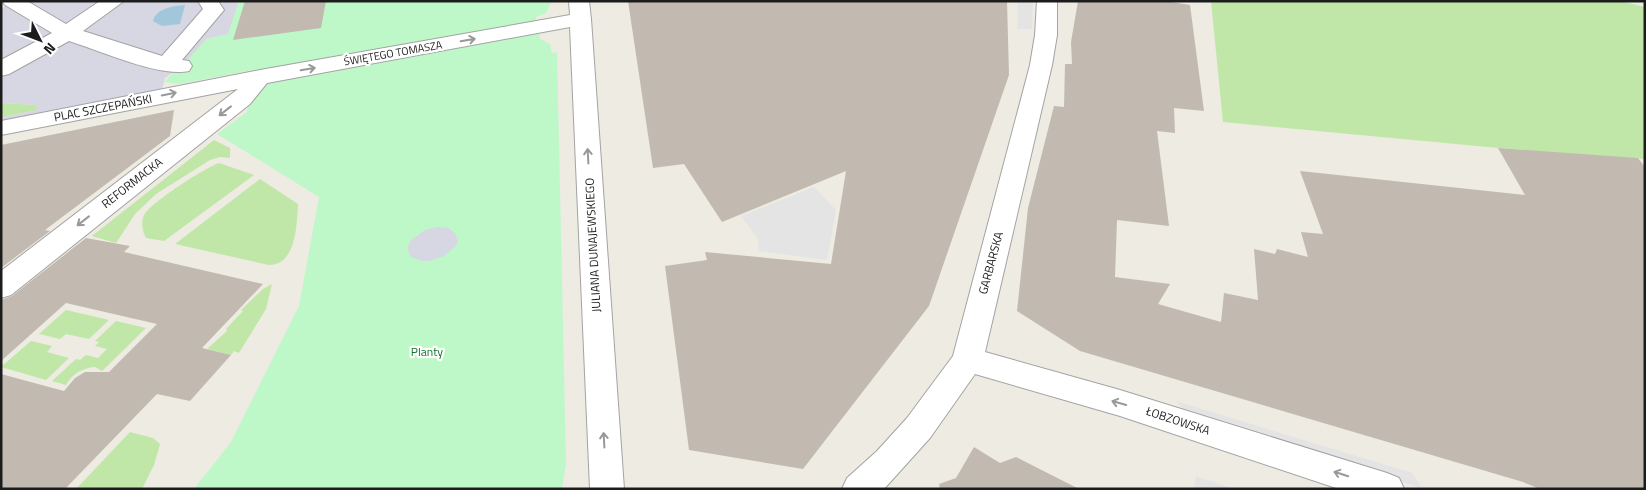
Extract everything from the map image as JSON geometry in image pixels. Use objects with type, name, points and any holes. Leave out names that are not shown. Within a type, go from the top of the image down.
[{"type":"street","points":[[12,1],[67,32],[173,66],[214,10],[208,1]]},
{"type":"street","points":[[1,69],[67,32],[114,1]]},
{"type":"street","name":"GARBARSKA","points":[[859,489],[880,472],[953,383],[968,359],[1041,65],[1046,35],[1047,1]]},
{"type":"street","name":"ŚWIĘTEGO TOMASZA","points":[[204,88],[580,10]]},
{"type":"street","name":"JULIANA DUNAJEWSKIEGO","points":[[580,10],[607,489]]},
{"type":"street","name":"REFORMACKA","points":[[1,288],[73,229],[242,99],[260,77]]},
{"type":"street","name":"PLAC SZCZEPAŃSKI","points":[[1,128],[204,88]]},
{"type":"street","name":"ŁOBZOWSKA","points":[[968,359],[1120,403],[1387,489]]},
{"type":"green space","name":"Planty","points":[[239,1],[552,1],[546,13],[536,17],[540,39],[550,44],[552,53],[557,52],[566,464],[562,489],[194,489],[231,442],[299,306],[319,197],[217,134],[247,112],[253,70],[179,84],[164,82],[206,39],[228,34]]},
{"type":"green space","points":[[1211,1],[1620,1],[1645,7],[1645,159],[1498,148],[1223,122]]},
{"type":"green space","points":[[1,103],[36,105],[39,108],[33,111],[1,117]]},
{"type":"green space","points":[[214,140],[230,148],[230,158],[220,157],[210,160],[156,194],[135,214],[116,243],[92,236]]},
{"type":"green space","points":[[219,163],[254,175],[164,241],[146,238],[142,221],[148,209],[179,186]]},
{"type":"green space","points":[[260,179],[298,204],[296,233],[290,251],[285,258],[278,263],[269,265],[175,244]]},
{"type":"green space","points":[[272,284],[266,309],[239,353],[234,351],[231,355],[207,349],[227,331],[226,329],[243,311],[241,310],[263,289]]},
{"type":"green space","points":[[66,310],[109,320],[89,339],[66,334],[60,339],[39,334]]},
{"type":"green space","points":[[116,321],[146,328],[102,371],[95,367],[82,370],[74,375],[66,385],[52,381],[76,359],[80,360],[86,355],[98,358],[107,349],[95,346],[99,342],[95,341]]},
{"type":"green space","points":[[31,341],[52,346],[47,352],[69,358],[46,380],[1,367]]},
{"type":"green space","points":[[130,432],[153,438],[160,444],[154,465],[142,489],[76,489]]},
{"type":"shaded area","points":[[1,1],[239,1],[228,34],[206,39],[183,65],[165,78],[162,90],[1,121],[1,117],[33,111],[39,107],[36,105],[1,103],[1,9],[7,5]]},
{"type":"shaded area","points":[[1018,1],[1033,1],[1032,29],[1017,29]]},
{"type":"shaded area","points":[[814,187],[836,210],[827,260],[758,251],[759,241],[741,216]]},
{"type":"shaded area","points":[[437,227],[448,228],[455,233],[458,242],[455,247],[444,256],[429,261],[422,261],[411,257],[407,248],[411,240],[425,230]]},
{"type":"shaded area","points":[[1176,401],[1412,473],[1422,488],[1187,414]]},
{"type":"shaded area","points":[[1196,476],[1234,489],[1194,489]]},
{"type":"water","points":[[185,5],[180,24],[162,26],[153,21],[162,10]]},
{"type":"building","points":[[245,1],[326,1],[321,28],[233,40]]},
{"type":"building","points":[[628,1],[1007,1],[1009,75],[929,306],[803,469],[689,450],[665,266],[707,260],[705,252],[831,264],[846,171],[722,222],[684,164],[653,168]]},
{"type":"building","points":[[1078,1],[1165,1],[1190,5],[1204,111],[1174,108],[1175,133],[1157,131],[1169,226],[1117,220],[1115,277],[1170,284],[1158,304],[1221,322],[1224,293],[1258,300],[1254,249],[1275,254],[1277,249],[1308,257],[1301,232],[1323,234],[1300,171],[1525,195],[1498,148],[1638,158],[1645,167],[1645,489],[1540,489],[1523,482],[1080,351],[1017,311],[1028,208],[1054,106],[1064,107],[1065,64],[1072,64],[1071,42]]},
{"type":"building","points":[[174,110],[170,136],[45,230],[50,231],[1,268],[1,145]]},
{"type":"building","points":[[86,238],[130,246],[124,252],[263,284],[202,348],[231,355],[190,401],[157,394],[65,489],[1,489],[1,374],[64,391],[75,378],[85,372],[109,372],[157,324],[66,303],[1,361],[1,300],[12,296]]},
{"type":"building","points":[[974,447],[1000,463],[1016,457],[1079,489],[940,489],[939,484],[956,478]]}]
